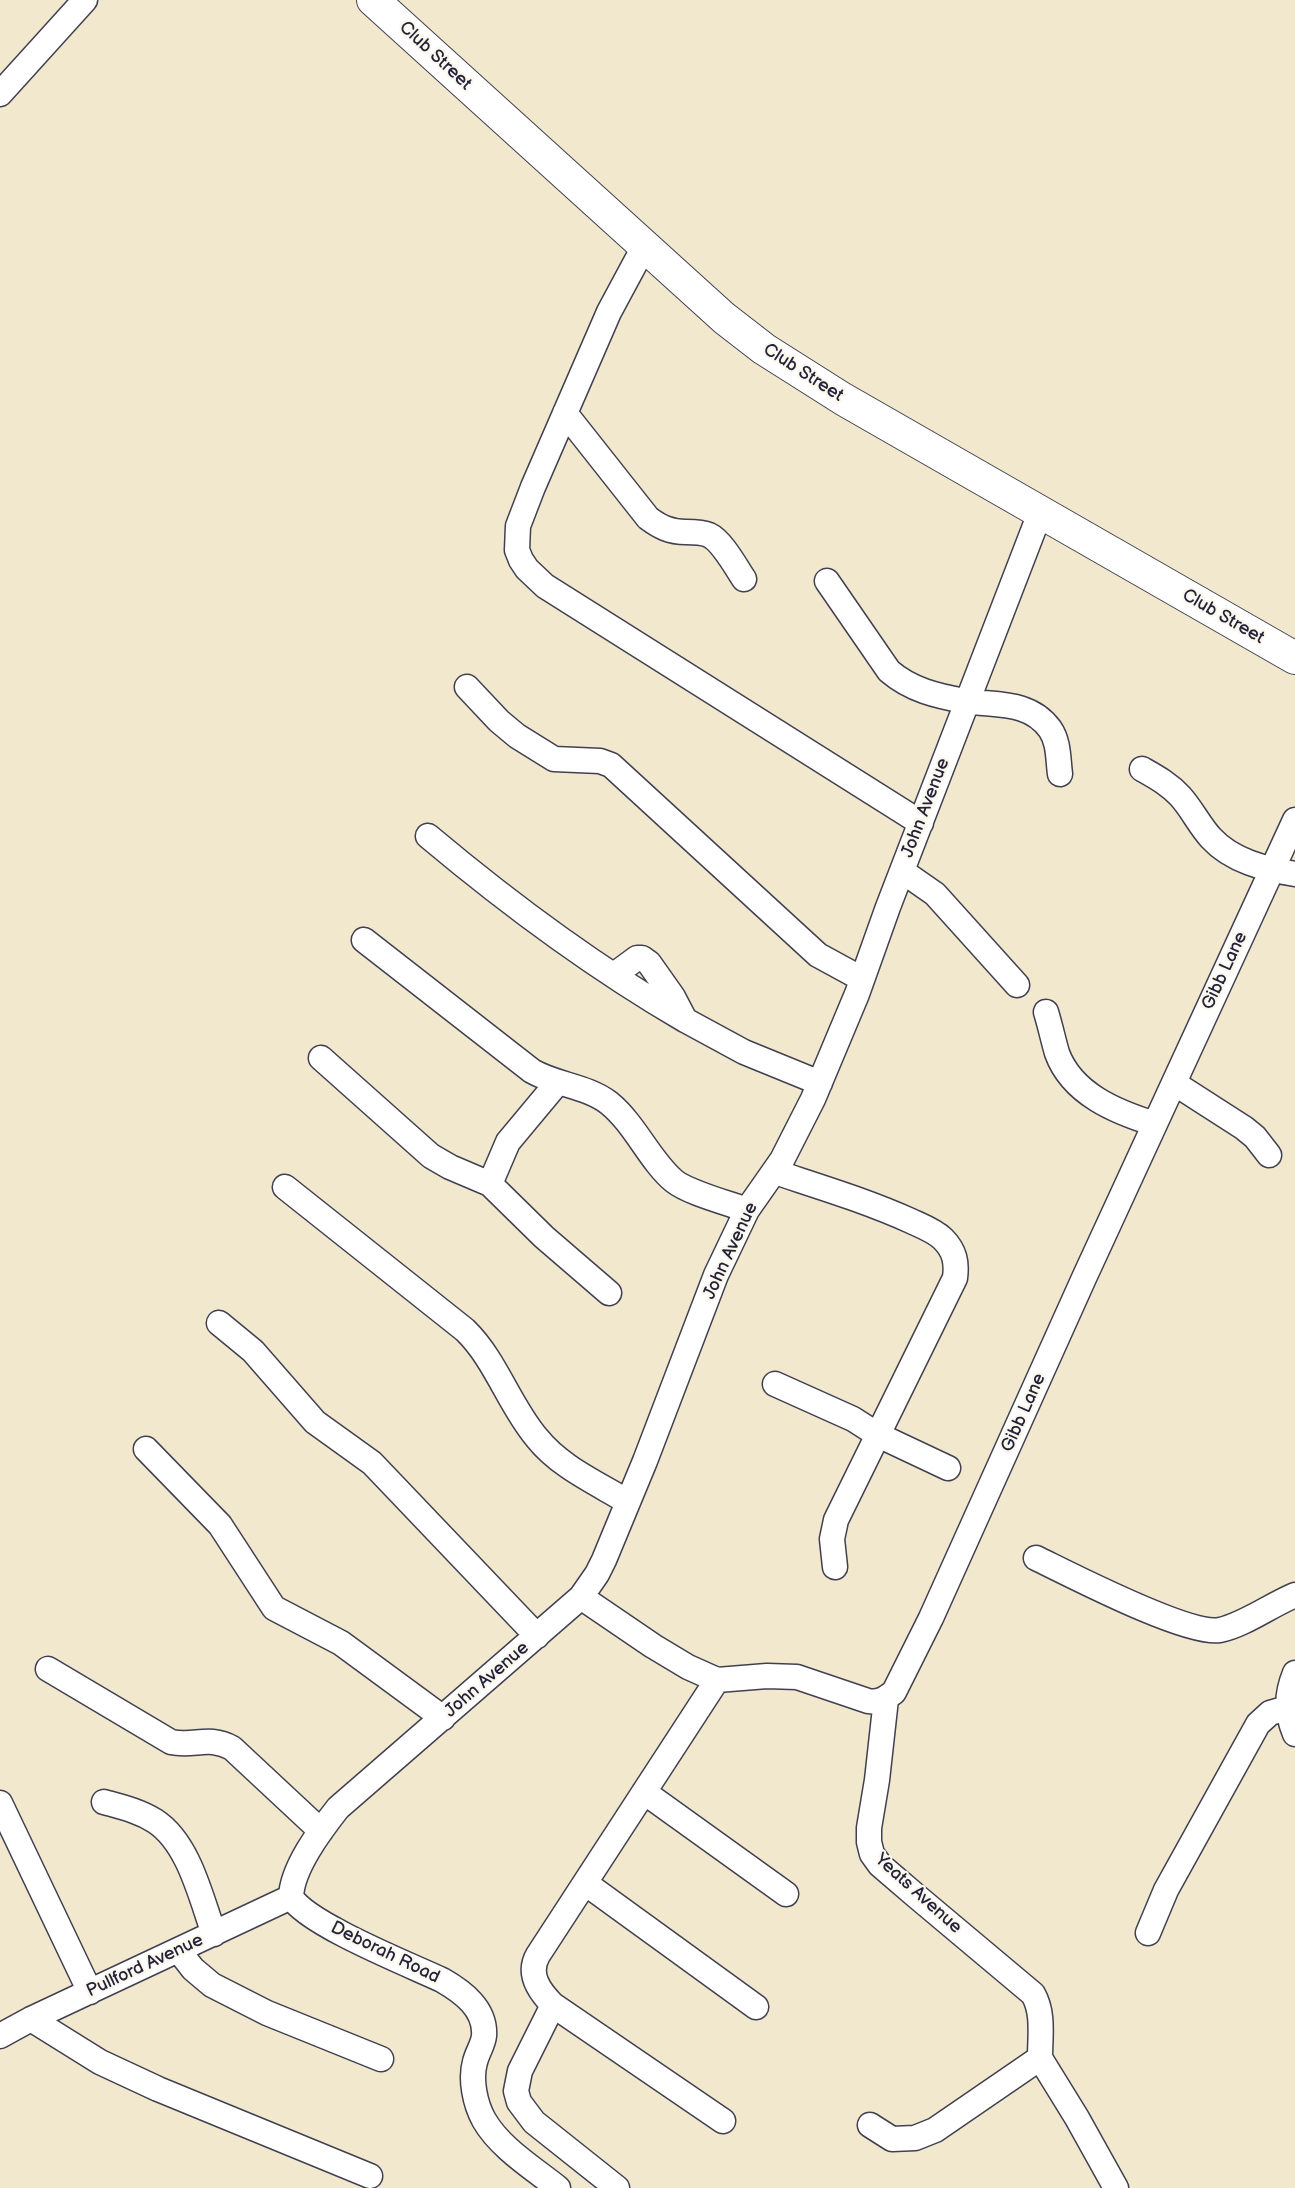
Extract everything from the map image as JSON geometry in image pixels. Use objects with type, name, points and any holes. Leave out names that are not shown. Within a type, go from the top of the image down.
[{"type":"main road","name":"Club Street","points":[[373,0],[724,318],[764,349],[843,399],[1295,658]]},
{"type":"street","points":[[0,94],[85,0]]},
{"type":"street","points":[[645,245],[609,312],[533,487],[518,526],[517,550],[527,568],[555,592],[921,823]]},
{"type":"street","points":[[565,413],[648,518],[660,528],[670,531],[710,535],[720,544],[744,579]]},
{"type":"street","name":"John Avenue","points":[[291,1897],[297,1875],[321,1831],[352,1795],[581,1597],[600,1567],[628,1502],[717,1275],[747,1210],[775,1172],[794,1139],[820,1083],[1040,513]]},
{"type":"street","points":[[827,581],[889,671],[900,681],[926,692],[967,701],[1007,705],[1030,713],[1050,730],[1056,744],[1060,774]]},
{"type":"street","points":[[467,687],[499,721],[517,736],[554,759],[600,760],[611,765],[818,955],[862,979]]},
{"type":"street","points":[[1142,769],[1175,791],[1212,839],[1227,851],[1246,862],[1283,872]]},
{"type":"street","name":"Gibb Lane","points":[[886,1699],[900,1684],[931,1618],[1174,1083],[1283,872],[1295,820]]},
{"type":"street","points":[[428,836],[489,887],[614,975],[637,958],[642,958],[649,963],[673,997],[685,1020],[744,1052],[820,1083]]},
{"type":"street","points":[[902,871],[935,894],[1017,985]]},
{"type":"street","points":[[364,940],[532,1071],[594,1094],[610,1104],[623,1116],[668,1175],[680,1186],[747,1210]]},
{"type":"street","points":[[1046,1012],[1058,1054],[1066,1070],[1080,1087],[1106,1106],[1155,1124]]},
{"type":"street","points":[[321,1058],[431,1156],[489,1184],[544,1237],[609,1293]]},
{"type":"street","points":[[489,1184],[508,1142],[558,1082]]},
{"type":"street","points":[[1174,1083],[1244,1128],[1255,1137],[1269,1155]]},
{"type":"street","points":[[775,1172],[894,1213],[916,1223],[942,1238],[956,1260],[955,1278],[836,1520],[832,1539],[835,1567]]},
{"type":"street","points":[[285,1187],[465,1330],[478,1344],[520,1416],[537,1439],[563,1463],[628,1502]]},
{"type":"street","points":[[219,1323],[253,1351],[315,1422],[372,1463],[537,1636]]},
{"type":"street","points":[[775,1384],[853,1419],[878,1435],[948,1468]]},
{"type":"street","points":[[146,1449],[220,1525],[274,1608],[347,1646],[443,1718]]},
{"type":"street","points":[[1036,1558],[1150,1611],[1205,1630],[1218,1630],[1232,1626],[1295,1595]]},
{"type":"street","points":[[581,1597],[653,1646],[688,1667],[717,1680],[796,1677],[868,1701],[877,1702],[886,1699]]},
{"type":"street","points":[[48,1669],[171,1742],[179,1744],[214,1741],[232,1748],[321,1831]]},
{"type":"street","points":[[1295,1673],[1288,1695],[1287,1708],[1295,1734]]},
{"type":"street","points":[[717,1680],[533,1963],[534,1979],[553,2005],[723,2121]]},
{"type":"street","name":"Yeats Avenue","points":[[886,1699],[869,1828],[872,1854],[880,1865],[1033,1994],[1039,2004],[1041,2014],[1040,2058]]},
{"type":"street","points":[[1148,1933],[1166,1890],[1258,1724],[1270,1713],[1287,1708]]},
{"type":"street","points":[[644,1792],[786,1894]]},
{"type":"street","points":[[104,1802],[131,1809],[151,1818],[165,1828],[177,1842],[189,1864],[214,1934]]},
{"type":"street","points":[[0,1803],[90,1992]]},
{"type":"street","points":[[585,1883],[756,2007]]},
{"type":"street","name":"Pullford Avenue","points":[[0,2036],[31,2019],[291,1897]]},
{"type":"street","name":"Deborah Road","points":[[291,1897],[301,1909],[334,1930],[456,1988],[478,2009],[484,2027],[484,2038],[474,2063],[474,2086],[483,2119],[495,2135],[558,2188]]},
{"type":"street","points":[[179,1951],[193,1969],[212,1985],[267,2013],[381,2059]]},
{"type":"street","points":[[553,2005],[520,2071],[516,2091],[519,2102],[534,2122],[617,2188]]},
{"type":"street","points":[[31,2019],[100,2062],[158,2090],[370,2176]]},
{"type":"street","points":[[870,2125],[892,2139],[915,2138],[935,2130],[1040,2058],[1116,2188]]}]
